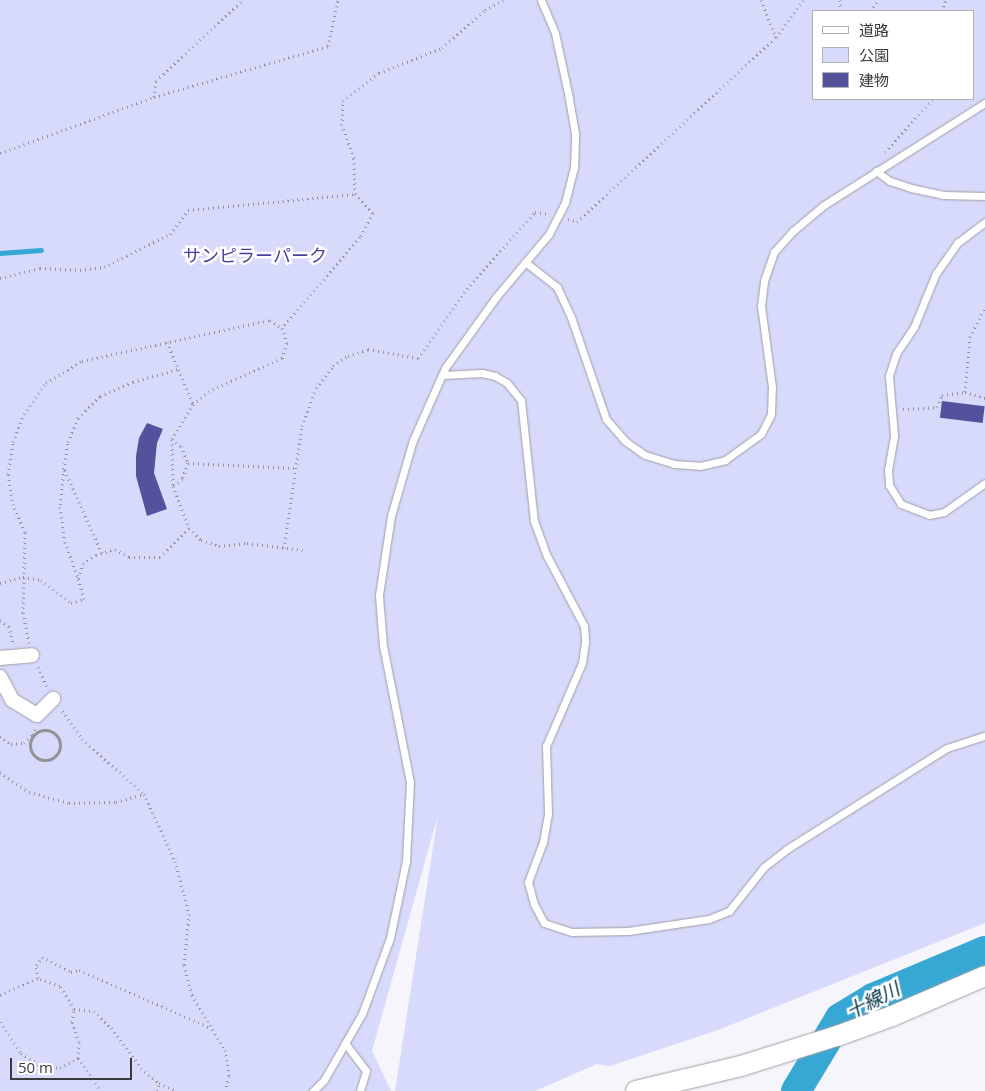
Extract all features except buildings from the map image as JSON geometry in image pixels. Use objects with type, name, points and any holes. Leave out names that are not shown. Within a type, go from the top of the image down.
[{"type":"street","points":[[0,658],[32,655]]},
{"type":"street","points":[[0,677],[12,700],[37,715],[53,699]]},
{"type":"street","points":[[636,1091],[741,1066],[836,1036],[892,1016],[985,976]]},
{"type":"lane","points":[[313,1091],[324,1080],[362,1014],[390,938],[406,861],[410,782],[383,646],[379,596],[391,516],[413,440],[442,375],[496,297],[549,234],[558,216],[574,168],[575,132],[555,33],[541,0]]},
{"type":"lane","points":[[525,262],[557,287],[571,316],[606,419],[625,441],[645,455],[674,464],[700,466],[725,460],[761,434],[771,414],[772,387],[761,306],[764,281],[774,252],[793,231],[824,205],[985,104]]},
{"type":"lane","points":[[876,171],[890,181],[911,188],[943,195],[985,196]]},
{"type":"lane","points":[[985,222],[958,242],[936,273],[919,317],[896,354],[889,376],[894,436],[888,469],[889,485],[901,504],[928,515],[944,512],[985,483]]},
{"type":"lane","points":[[442,375],[482,373],[495,376],[507,383],[521,400],[534,521],[547,556],[584,626],[585,642],[582,663],[546,746],[548,814],[543,842],[528,882],[534,904],[544,923],[572,932],[628,931],[709,919],[729,911],[764,867],[787,849],[947,748],[985,736]]},
{"type":"lane","points":[[345,1043],[366,1071],[360,1091]]},
{"type":"path","points":[[154,97],[156,81],[243,0]]},
{"type":"path","points":[[0,153],[154,97],[328,46],[338,0]]},
{"type":"path","points":[[282,328],[360,237],[373,213],[355,194],[354,158],[342,125],[343,101],[379,73],[442,48],[485,10],[503,0]]},
{"type":"path","points":[[761,0],[776,37]]},
{"type":"path","points":[[284,548],[294,468],[302,426],[314,395],[333,366],[348,356],[368,349],[418,358],[470,285],[535,212],[577,222],[776,37],[803,0]]},
{"type":"path","points":[[876,171],[888,145],[932,100]]},
{"type":"path","points":[[0,278],[40,268],[80,270],[104,267],[170,234],[188,210],[355,194]]},
{"type":"path","points":[[965,392],[970,336],[985,308]]},
{"type":"path","points":[[224,1091],[229,1076],[225,1050],[192,994],[184,965],[188,914],[175,861],[144,794],[82,739],[53,699],[32,655],[23,613],[25,532],[13,505],[8,474],[13,442],[24,414],[46,383],[82,361],[270,320],[282,328],[286,343],[282,358],[209,391],[192,404],[172,439],[173,486],[188,528],[201,540],[219,546],[248,543],[303,550]]},
{"type":"path","points":[[167,342],[192,404]]},
{"type":"path","points":[[0,583],[23,577],[41,580],[71,603],[84,599],[66,542],[60,507],[68,442],[78,418],[100,396],[133,382],[178,369]]},
{"type":"path","points":[[892,410],[937,407],[942,395],[965,392],[985,398]]},
{"type":"path","points":[[172,439],[181,446],[188,464],[182,479],[173,486]]},
{"type":"path","points":[[188,464],[294,468]]},
{"type":"path","points":[[64,468],[102,553]]},
{"type":"path","points":[[78,578],[83,564],[102,553],[115,549],[129,557],[160,557],[188,528]]},
{"type":"path","points":[[0,620],[9,626],[14,638]]},
{"type":"path","points":[[42,730],[52,732],[59,740],[59,750],[48,760],[35,757],[30,749],[34,735],[42,730]]},
{"type":"path","points":[[0,736],[5,742],[17,745]]},
{"type":"path","points":[[0,772],[30,792],[69,803],[116,802],[144,794]]},
{"type":"path","points":[[38,978],[36,965],[42,956],[71,972],[79,970],[211,1028]]},
{"type":"path","points":[[0,995],[38,978],[60,986],[74,1009],[72,1022],[79,1042],[78,1058],[101,1091]]},
{"type":"path","points":[[74,1009],[94,1011],[111,1028],[141,1068],[159,1083],[177,1091]]},
{"type":"path","points":[[0,1022],[21,1053],[41,1066],[60,1068],[78,1058]]},
{"type":"path","points":[[158,1091],[159,1083]]},
{"type":"green space","name":"サンピラーパーク","points":[[0,0],[985,0],[985,923],[718,1030],[610,1066],[597,1064],[535,1091],[395,1091],[438,815],[372,1051],[391,1091],[0,1091]]},
{"type":"waterway","points":[[0,253],[41,250]]},
{"type":"waterway","name":"十線川","points":[[796,1091],[840,1018],[873,998],[985,951]]}]
